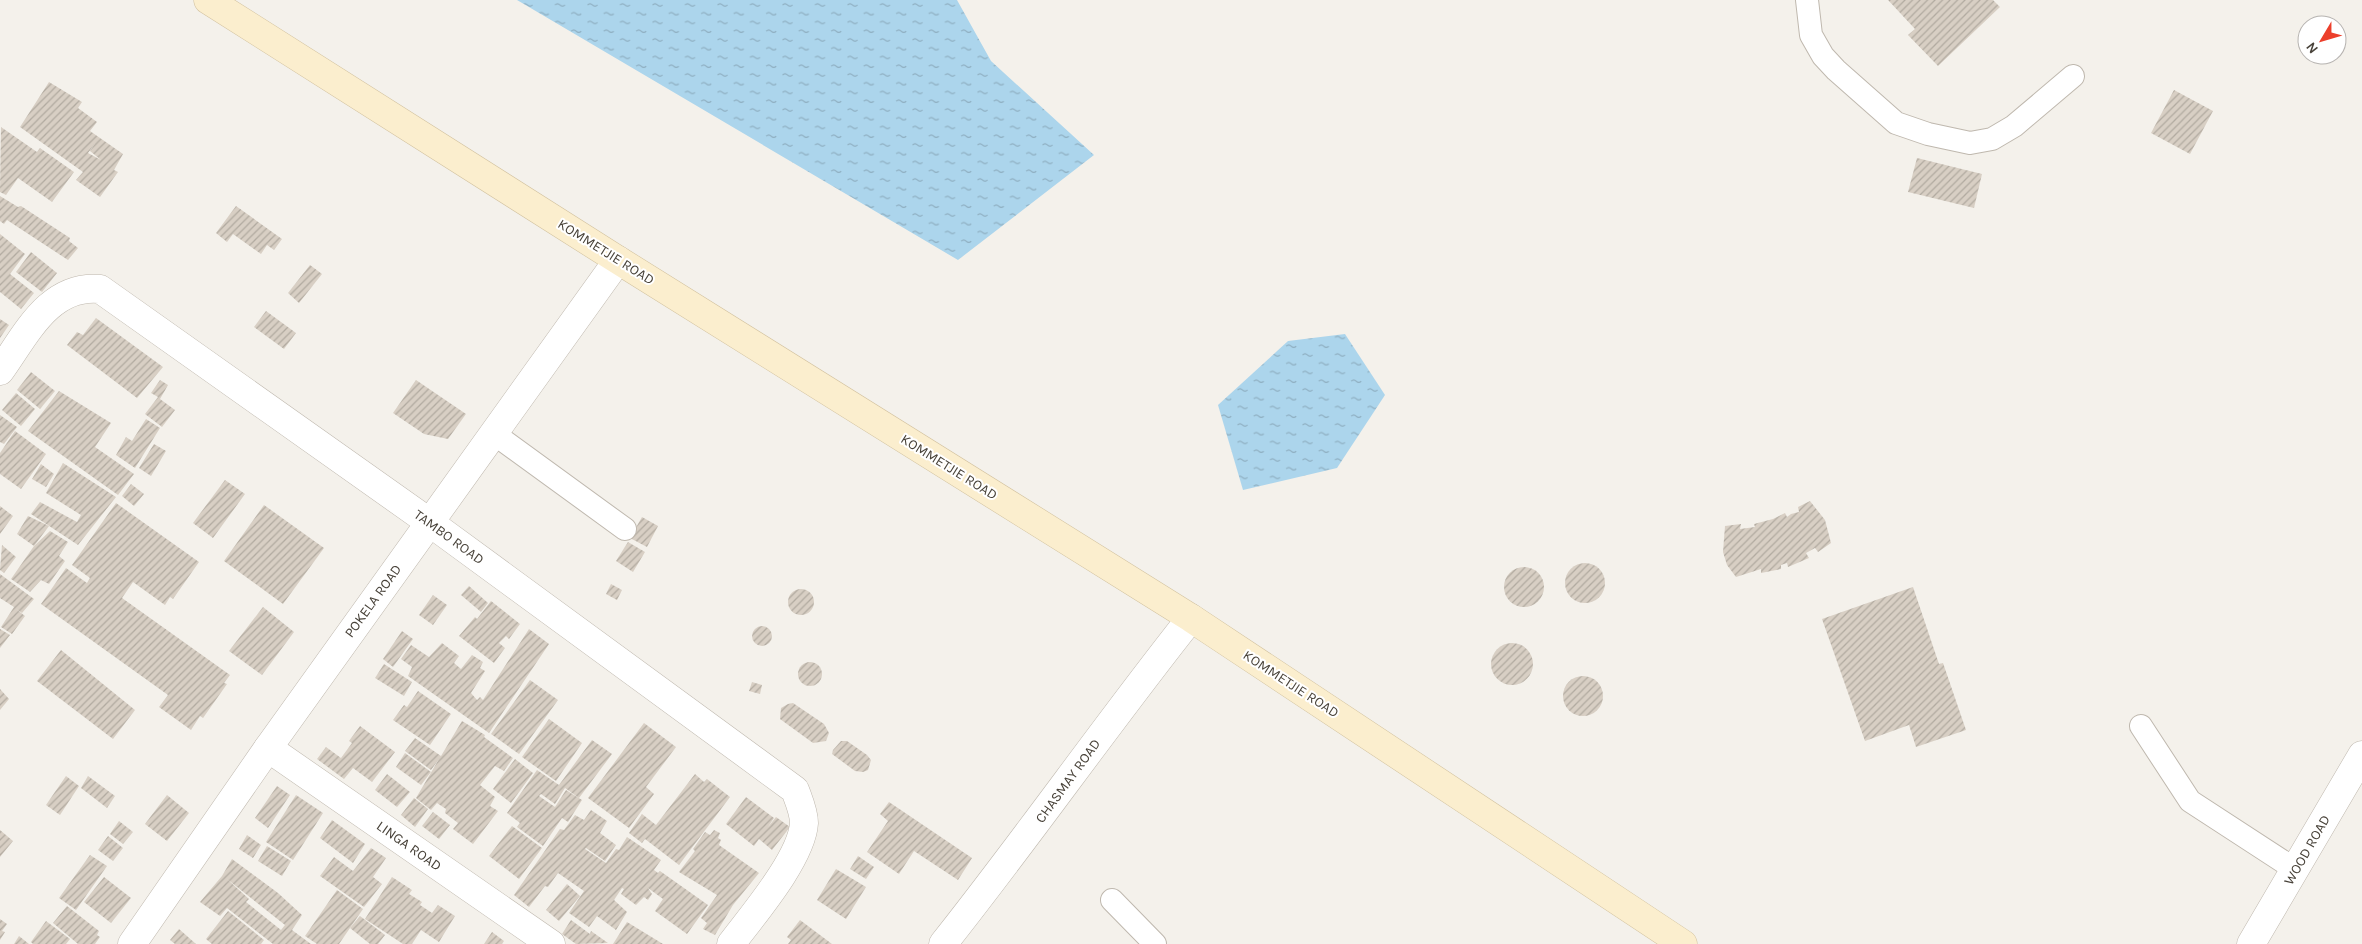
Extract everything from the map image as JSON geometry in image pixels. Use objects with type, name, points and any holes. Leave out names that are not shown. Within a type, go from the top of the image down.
[{"type":"main road","name":"KOMMETJIE ROAD","points":[[208,0],[618,260],[1191,618],[1683,944]]},
{"type":"street","name":"POKELA ROAD","points":[[132,944],[268,748],[618,260]]},
{"type":"street","name":"TAMBO ROAD","points":[[0,371],[42,313],[54,301],[77,289],[85,287],[100,288],[430,522],[795,790],[804,823],[796,848],[784,870],[731,944]]},
{"type":"street","name":"CHASMAY ROAD","points":[[943,944],[1007,863],[1191,618]]},
{"type":"street","name":"LINGA ROAD","points":[[268,748],[551,944]]},
{"type":"street","name":"WOOD ROAD","points":[[2251,944],[2360,764]]},
{"type":"lane","points":[[1807,0],[1811,35],[1823,56],[1836,70],[1896,123],[1928,134],[1970,143],[1992,139],[2014,126],[2073,76]]},
{"type":"lane","points":[[493,433],[625,529]]},
{"type":"lane","points":[[2141,726],[2190,801],[2296,870]]},
{"type":"lane","points":[[1112,900],[1154,944]]},
{"type":"water","points":[[517,0],[957,0],[991,61],[1094,155],[958,260]]},
{"type":"water","points":[[1345,334],[1385,395],[1337,468],[1243,490],[1218,405],[1288,341]]},
{"type":"building","points":[[1888,0],[1993,0],[2000,7],[1938,66],[1908,35],[1915,29]]},
{"type":"building","points":[[49,82],[82,102],[78,108],[97,122],[90,131],[123,154],[114,170],[118,172],[100,197],[76,180],[83,172],[20,127]],"holes":[[[96,142],[90,151],[101,160],[88,153]]]},
{"type":"building","points":[[2174,90],[2213,111],[2190,154],[2151,133]]},
{"type":"building","points":[[1,127],[37,152],[40,148],[74,172],[52,202],[18,178],[6,195],[0,192]]},
{"type":"building","points":[[1917,158],[1982,174],[1974,208],[1908,192]]},
{"type":"building","points":[[0,196],[18,207],[21,206],[70,238],[69,241],[78,248],[68,260],[7,220],[4,224],[0,221]]},
{"type":"building","points":[[236,206],[282,239],[274,250],[267,245],[261,254],[233,234],[227,242],[216,233]]},
{"type":"building","points":[[0,234],[25,254],[10,274],[34,293],[21,309],[0,292]]},
{"type":"building","points":[[31,252],[57,273],[42,292],[16,272]]},
{"type":"building","points":[[310,265],[322,274],[299,303],[288,293]]},
{"type":"building","points":[[266,311],[296,333],[284,349],[254,327]]},
{"type":"building","points":[[96,318],[163,367],[137,398],[67,345],[77,332],[83,335]]},
{"type":"building","points":[[0,319],[9,325],[0,338]]},
{"type":"building","points":[[31,372],[55,391],[40,409],[17,390]]},
{"type":"building","points":[[160,380],[168,385],[160,399],[175,410],[162,427],[145,414],[158,397],[151,393]]},
{"type":"building","points":[[416,380],[466,414],[448,439],[424,434],[393,413]]},
{"type":"building","points":[[59,391],[111,423],[95,447],[134,474],[118,495],[28,431]]},
{"type":"building","points":[[16,393],[35,409],[21,426],[2,410]]},
{"type":"building","points":[[0,415],[17,427],[4,444],[0,442]]},
{"type":"building","points":[[146,419],[160,428],[135,468],[116,455],[126,437],[132,441]]},
{"type":"building","points":[[15,431],[46,454],[21,489],[0,474],[0,453]]},
{"type":"building","points":[[154,444],[166,451],[151,476],[139,468]]},
{"type":"building","points":[[63,463],[116,497],[78,545],[31,514],[40,502],[77,522],[81,515],[46,493]]},
{"type":"building","points":[[41,464],[54,474],[46,487],[32,479]]},
{"type":"building","points":[[225,480],[245,494],[213,538],[193,523]]},
{"type":"building","points":[[131,484],[144,494],[134,506],[122,496]]},
{"type":"building","points":[[1810,501],[1825,520],[1831,543],[1818,552],[1815,548],[1806,553],[1809,558],[1788,567],[1787,563],[1781,565],[1781,569],[1761,573],[1761,569],[1736,577],[1727,565],[1723,552],[1725,526],[1741,524],[1740,529],[1755,527],[1754,524],[1773,519],[1785,513],[1787,517],[1799,512],[1798,507]]},
{"type":"building","points":[[116,503],[199,562],[173,599],[170,597],[165,605],[133,582],[122,598],[230,675],[224,683],[227,684],[203,718],[200,716],[191,730],[159,707],[168,695],[41,604],[66,568],[87,583],[90,578],[72,565]]},
{"type":"building","points":[[264,505],[324,548],[283,604],[224,561]]},
{"type":"building","points":[[0,506],[13,516],[0,534]]},
{"type":"building","points":[[28,516],[49,526],[34,546],[17,534]]},
{"type":"building","points":[[642,517],[658,526],[647,547],[630,538]]},
{"type":"building","points":[[50,531],[68,542],[59,556],[65,561],[49,584],[41,580],[30,592],[11,579],[34,546]]},
{"type":"building","points":[[628,542],[645,552],[633,572],[616,561]]},
{"type":"building","points":[[2,545],[16,557],[4,573],[0,570]]},
{"type":"building","points":[[1585,563],[1599,569],[1605,583],[1599,597],[1585,603],[1571,597],[1565,583],[1571,569]]},
{"type":"building","points":[[1528,567],[1535,570],[1541,576],[1544,587],[1543,595],[1535,604],[1528,607],[1520,607],[1513,604],[1505,595],[1504,583],[1507,576],[1516,568]]},
{"type":"building","points":[[0,574],[34,599],[22,613],[16,609],[25,616],[12,634],[1,627],[14,607],[0,598]]},
{"type":"building","points":[[611,584],[622,590],[617,600],[606,594]]},
{"type":"building","points":[[469,586],[488,603],[481,612],[461,595]]},
{"type":"building","points":[[1913,587],[1939,664],[1943,663],[1966,730],[1916,747],[1909,725],[1865,741],[1822,619]]},
{"type":"building","points":[[801,589],[810,593],[814,602],[810,611],[801,615],[792,611],[788,602],[792,593]]},
{"type":"building","points":[[433,595],[447,605],[433,625],[419,615]]},
{"type":"building","points":[[491,601],[520,624],[509,639],[506,636],[499,643],[505,648],[494,663],[459,636],[475,617],[477,619]]},
{"type":"building","points":[[263,607],[294,632],[262,675],[229,651]]},
{"type":"building","points":[[762,626],[769,629],[772,636],[769,643],[762,646],[755,643],[752,636],[755,629]]},
{"type":"building","points":[[0,629],[10,635],[0,648]]},
{"type":"building","points":[[529,629],[549,644],[489,733],[408,676],[412,667],[401,659],[411,645],[429,657],[442,643],[459,656],[454,663],[461,669],[472,655],[483,662],[480,668],[485,671],[471,693],[477,700],[480,697],[483,700]]},
{"type":"building","points":[[402,631],[413,639],[393,667],[383,659]]},
{"type":"building","points":[[1516,643],[1524,646],[1530,652],[1533,664],[1530,676],[1524,682],[1508,685],[1500,682],[1494,676],[1491,660],[1494,652],[1500,646]]},
{"type":"building","points":[[61,650],[135,710],[113,739],[37,681]]},
{"type":"building","points":[[810,662],[819,665],[822,674],[819,683],[810,686],[801,683],[798,674],[801,665]]},
{"type":"building","points":[[384,664],[412,682],[404,696],[375,678]]},
{"type":"building","points":[[1583,676],[1597,682],[1603,696],[1597,710],[1583,716],[1569,710],[1563,696],[1569,682]]},
{"type":"building","points":[[530,680],[558,700],[519,754],[491,734]]},
{"type":"building","points":[[752,682],[762,685],[760,694],[749,691]]},
{"type":"building","points":[[0,689],[9,699],[0,710]]},
{"type":"building","points":[[418,691],[451,714],[430,745],[393,720],[404,705],[407,707]]},
{"type":"building","points":[[793,703],[824,724],[829,733],[826,741],[813,743],[780,719],[781,708]]},
{"type":"building","points":[[549,719],[582,743],[556,781],[522,757]]},
{"type":"building","points":[[462,721],[485,735],[484,737],[513,758],[504,771],[495,766],[480,785],[495,797],[490,806],[498,811],[473,844],[453,829],[458,823],[445,813],[446,809],[437,803],[431,810],[416,798],[439,759],[431,770],[405,751],[415,738],[441,756]]},
{"type":"building","points":[[644,723],[676,747],[646,787],[654,794],[629,828],[588,798]]},
{"type":"building","points":[[360,726],[395,752],[372,782],[353,768],[344,779],[317,759],[326,747],[341,758],[352,743],[349,741]]},
{"type":"building","points":[[592,740],[612,754],[579,798],[565,788],[555,804],[541,794],[539,796],[555,807],[566,790],[582,800],[568,822],[562,818],[543,846],[517,827],[520,823],[507,813],[537,770],[559,785]]},
{"type":"building","points":[[841,741],[847,741],[867,755],[871,760],[868,770],[863,772],[855,771],[832,754]]},
{"type":"building","points":[[405,753],[431,772],[421,785],[396,767]]},
{"type":"building","points":[[515,759],[533,773],[511,803],[493,789]]},
{"type":"building","points":[[387,774],[410,792],[397,807],[375,790]]},
{"type":"building","points":[[695,774],[704,782],[707,779],[730,797],[679,865],[645,839],[642,843],[629,833],[642,814],[656,825]]},
{"type":"building","points":[[66,776],[79,786],[60,815],[46,805]]},
{"type":"building","points":[[88,776],[115,796],[107,808],[81,788]]},
{"type":"building","points":[[277,786],[290,795],[268,828],[255,818]]},
{"type":"building","points":[[167,795],[189,813],[167,841],[145,824]]},
{"type":"building","points":[[296,795],[323,813],[293,860],[266,842]]},
{"type":"building","points":[[746,797],[774,818],[768,827],[776,817],[790,827],[772,850],[759,839],[754,846],[726,824]]},
{"type":"building","points":[[414,798],[428,809],[415,827],[401,815]]},
{"type":"building","points":[[889,802],[972,858],[958,880],[914,851],[899,874],[867,852],[888,821],[880,814]]},
{"type":"building","points":[[591,810],[607,821],[600,833],[616,845],[605,861],[585,849],[606,863],[616,849],[619,850],[627,837],[661,860],[654,870],[658,873],[660,871],[708,905],[687,934],[655,911],[663,899],[648,888],[652,894],[648,900],[644,897],[636,905],[621,894],[624,889],[622,888],[614,900],[627,912],[616,930],[597,916],[589,927],[569,913],[584,891],[558,873],[529,907],[514,895],[560,829],[564,830],[575,815],[584,820]]},
{"type":"building","points":[[433,812],[450,825],[439,839],[422,826]]},
{"type":"building","points":[[332,820],[365,844],[353,863],[320,838]]},
{"type":"building","points":[[119,821],[133,832],[123,844],[110,834]]},
{"type":"building","points":[[512,826],[542,848],[519,879],[489,856]]},
{"type":"building","points":[[0,830],[13,841],[0,857]]},
{"type":"building","points":[[714,830],[720,833],[718,838],[721,840],[719,845],[759,873],[733,905],[715,935],[703,929],[707,923],[701,918],[717,895],[679,872],[695,851],[693,849],[705,832],[710,835]]},
{"type":"building","points":[[247,835],[261,845],[253,858],[239,849]]},
{"type":"building","points":[[108,836],[123,848],[113,861],[98,850]]},
{"type":"building","points":[[267,846],[291,861],[282,876],[258,861]]},
{"type":"building","points":[[371,848],[386,858],[373,877],[382,884],[364,907],[320,876],[334,857],[353,871]]},
{"type":"building","points":[[90,855],[107,866],[76,910],[59,898]]},
{"type":"building","points":[[858,856],[874,867],[866,879],[850,869]]},
{"type":"building","points":[[232,859],[278,893],[302,915],[292,930],[311,944],[273,944],[227,908],[220,916],[200,902],[222,876]],"holes":[[[227,879],[285,925],[281,930],[246,902],[249,899]]]},
{"type":"building","points":[[836,869],[866,887],[846,919],[817,900]]},
{"type":"building","points":[[104,877],[131,898],[111,923],[84,902]]},
{"type":"building","points":[[392,877],[412,890],[409,894],[422,902],[420,905],[432,913],[438,905],[455,916],[439,942],[421,930],[412,944],[403,944],[365,919]]},
{"type":"building","points":[[567,884],[580,896],[559,921],[546,910]]},
{"type":"building","points":[[337,890],[363,909],[339,944],[317,944],[305,936]]},
{"type":"building","points":[[67,906],[99,931],[97,935],[100,937],[95,944],[78,944],[53,923]]},
{"type":"building","points":[[228,911],[264,940],[261,944],[212,944],[206,939]]},
{"type":"building","points":[[360,916],[385,935],[378,944],[370,944],[350,928]]},
{"type":"building","points":[[0,919],[7,924],[2,931],[5,932],[0,940]]},
{"type":"building","points":[[571,920],[590,934],[591,931],[608,943],[576,944],[562,934]]},
{"type":"building","points":[[800,920],[832,944],[788,944],[791,940],[787,937]]},
{"type":"building","points":[[46,921],[70,939],[66,944],[33,944],[31,942]]},
{"type":"building","points":[[627,922],[663,944],[613,944]]},
{"type":"building","points":[[179,929],[196,944],[175,944],[170,940]]},
{"type":"building","points":[[492,932],[504,941],[502,944],[484,944]]},
{"type":"building","points":[[19,936],[29,944],[14,944]]}]
